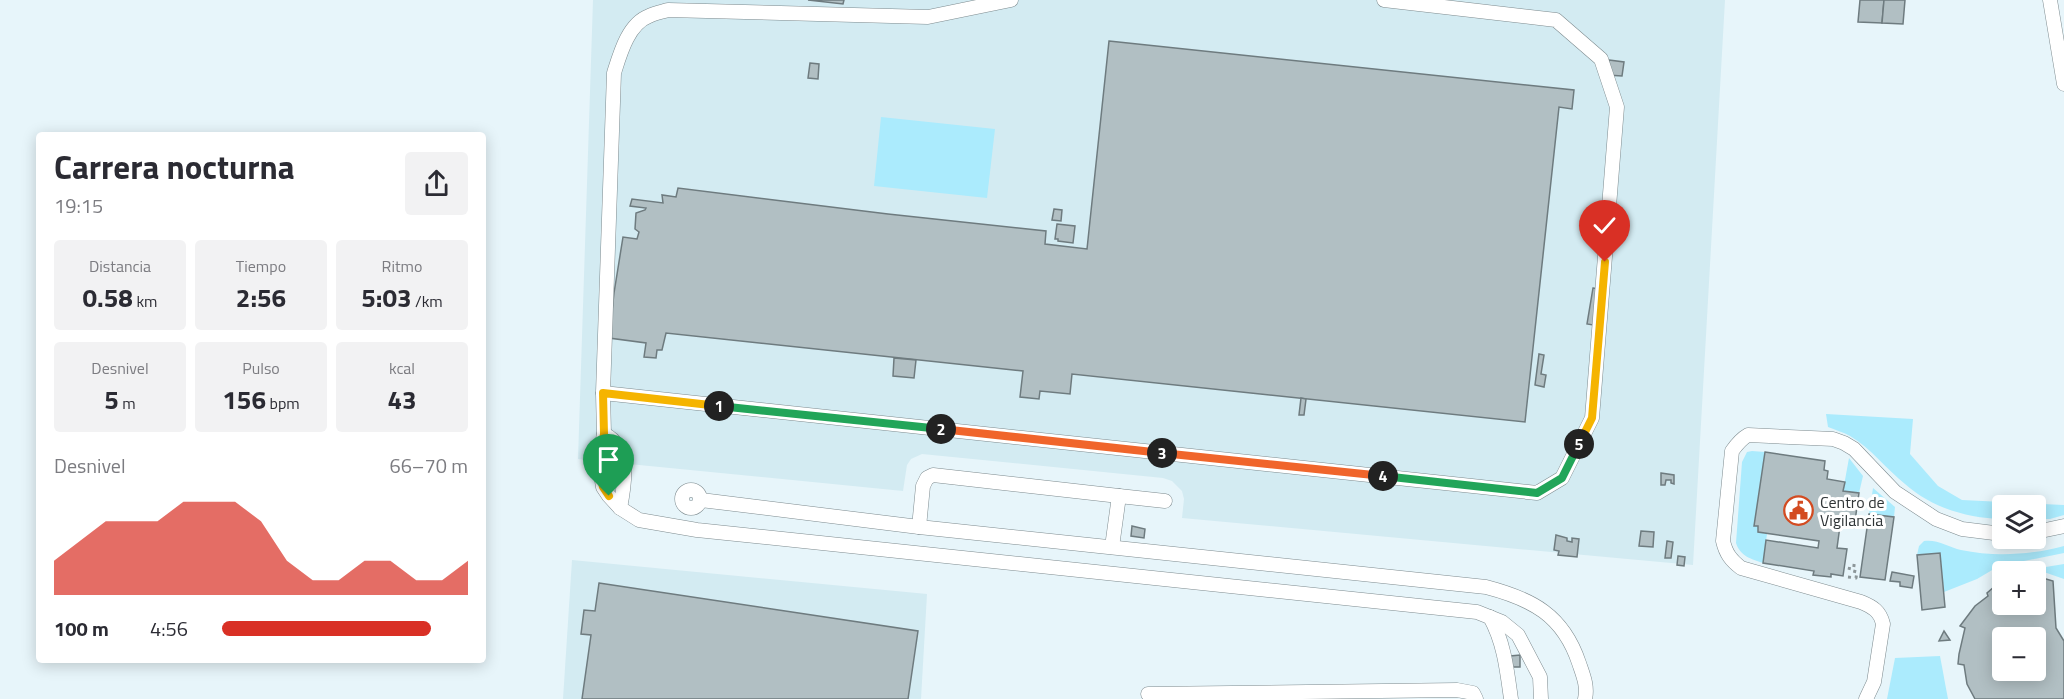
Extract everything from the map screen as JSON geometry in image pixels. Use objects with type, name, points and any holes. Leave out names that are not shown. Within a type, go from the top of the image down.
[{"type":"lane","points":[[1011,0],[928,17],[668,10],[646,16],[635,28],[623,46],[614,73],[603,393],[604,434],[599,461],[603,487],[620,508],[639,520],[697,530],[1477,612],[1502,622],[1518,635],[1540,677],[1541,699]]},
{"type":"lane","points":[[603,393],[1537,493],[1562,478],[1592,418],[1617,107],[1601,59],[1556,20],[1384,0]]},
{"type":"lane","points":[[2050,0],[2064,84]]},
{"type":"lane","points":[[604,434],[618,442],[621,451],[624,488],[620,508]]},
{"type":"lane","points":[[1866,699],[1874,682],[1883,624],[1881,615],[1875,608],[1741,568],[1731,560],[1726,552],[1723,541],[1732,451],[1742,438],[1748,435],[1833,439],[1854,449],[1895,492],[1936,519],[1962,529],[1992,533]]},
{"type":"lane","points":[[919,527],[923,486],[927,478],[933,475],[1165,501]]},
{"type":"lane","points":[[1112,547],[1119,496]]},
{"type":"lane","points":[[701,500],[919,527],[1486,587],[1529,601],[1546,612],[1562,629],[1574,648],[1586,684],[1585,699]]},
{"type":"lane","points":[[2046,530],[2064,526]]},
{"type":"lane","points":[[1490,617],[1497,630],[1506,662],[1511,699]]},
{"type":"lane","points":[[1148,694],[1457,690],[1473,693],[1476,699]]},
{"type":"path","points":[[1848,576],[1856,578],[1857,572],[1849,570],[1850,565],[1858,566]]},
{"type":"shaded area","points":[[593,0],[1725,0],[1693,565],[1182,518],[1184,499],[1182,491],[1172,481],[1163,478],[922,454],[911,459],[907,465],[903,491],[578,459]]},
{"type":"shaded area","points":[[881,117],[995,129],[987,198],[874,186]]},
{"type":"shaded area","points":[[1826,414],[1913,419],[1910,454],[1938,486],[1962,500],[1992,501],[1992,518],[1963,514],[1927,499],[1905,484],[1858,441],[1828,427]]},
{"type":"shaded area","points":[[1747,452],[1765,452],[1754,525],[1758,526],[1758,532],[1767,534],[1763,563],[1743,554],[1736,543],[1742,462]]},
{"type":"shaded area","points":[[1849,458],[1863,476],[1859,493],[1843,491]]},
{"type":"shaded area","points":[[1873,488],[1895,507],[1894,517],[1869,514]]},
{"type":"shaded area","points":[[2046,504],[2064,505],[2064,515],[2046,519]]},
{"type":"shaded area","points":[[1924,541],[1934,541],[1961,550],[1999,554],[2026,553],[2064,546],[2064,553],[2024,561],[1992,561],[1992,570],[1977,579],[1944,592],[1940,553],[1917,555],[1919,546]]},
{"type":"shaded area","points":[[572,560],[927,594],[921,699],[563,699]]},
{"type":"shaded area","points":[[2064,564],[2064,579],[2046,573],[2046,567]]},
{"type":"shaded area","points":[[1940,656],[1948,699],[1887,699],[1895,658]]},
{"type":"building","points":[[808,0],[844,0],[843,4]]},
{"type":"building","points":[[1860,0],[1884,0],[1882,23],[1858,22]]},
{"type":"building","points":[[1884,0],[1905,0],[1903,24],[1882,23]]},
{"type":"building","points":[[1109,41],[1574,90],[1572,109],[1559,107],[1525,422],[1072,374],[1070,394],[1040,391],[1039,399],[1020,397],[1023,371],[666,333],[662,350],[657,350],[656,358],[644,357],[646,343],[609,338],[623,237],[637,239],[639,232],[635,229],[636,213],[646,208],[630,206],[632,199],[663,203],[662,195],[676,197],[678,188],[1046,231],[1045,244],[1087,249]]},
{"type":"building","points":[[1609,60],[1624,62],[1622,76],[1607,75]]},
{"type":"building","points":[[810,63],[819,64],[818,79],[808,78]]},
{"type":"building","points":[[1054,209],[1062,210],[1061,221],[1052,220]]},
{"type":"building","points":[[1057,224],[1075,226],[1073,243],[1055,239]]},
{"type":"building","points":[[1593,288],[1599,289],[1593,325],[1587,324]]},
{"type":"building","points":[[1539,354],[1544,355],[1541,374],[1546,375],[1544,387],[1535,385]]},
{"type":"building","points":[[894,358],[916,360],[914,378],[893,376]]},
{"type":"building","points":[[1301,398],[1306,399],[1304,415],[1299,415]]},
{"type":"building","points":[[1765,452],[1825,461],[1824,470],[1828,471],[1827,479],[1845,482],[1843,491],[1859,493],[1854,528],[1840,526],[1837,548],[1847,549],[1843,576],[1813,575],[1814,571],[1763,563],[1766,540],[1818,548],[1819,541],[1758,532],[1758,526],[1754,526]]},
{"type":"building","points":[[1661,473],[1674,475],[1674,484],[1671,480],[1666,480],[1665,485],[1661,485]]},
{"type":"building","points":[[1869,514],[1894,517],[1885,580],[1860,577]]},
{"type":"building","points":[[1132,526],[1145,529],[1144,538],[1131,536]]},
{"type":"building","points":[[1641,531],[1654,532],[1653,547],[1639,546]]},
{"type":"building","points":[[1556,535],[1572,542],[1572,538],[1579,539],[1577,557],[1558,555],[1559,551],[1554,550]]},
{"type":"building","points":[[1667,541],[1673,542],[1671,558],[1665,558]]},
{"type":"building","points":[[1940,553],[1945,607],[1922,610],[1917,555]]},
{"type":"building","points":[[1678,556],[1685,557],[1684,566],[1677,565]]},
{"type":"building","points":[[1892,572],[1914,576],[1912,588],[1900,586],[1900,582],[1890,581]]},
{"type":"building","points":[[2046,579],[2053,581],[2056,628],[2064,641],[2064,699],[1975,699],[1967,684],[1964,665],[1958,664],[1965,628],[1960,626],[1975,606],[1988,596],[1987,593],[1992,589],[1992,615],[2046,615]]},
{"type":"building","points":[[599,583],[918,631],[908,699],[582,699],[591,635],[581,634],[584,610],[595,611]]},
{"type":"building","points":[[1944,631],[1950,640],[1939,641]]},
{"type":"building","points":[[1520,655],[1520,667],[1510,667],[1510,656]]},
{"type":"place","name":"Centro de Vigilancia","points":[[1799,511]]},
{"type":"route","points":[[609,496],[603,487],[599,472],[604,434],[603,393],[1537,493],[1562,478],[1592,418],[1605,262]]}]
